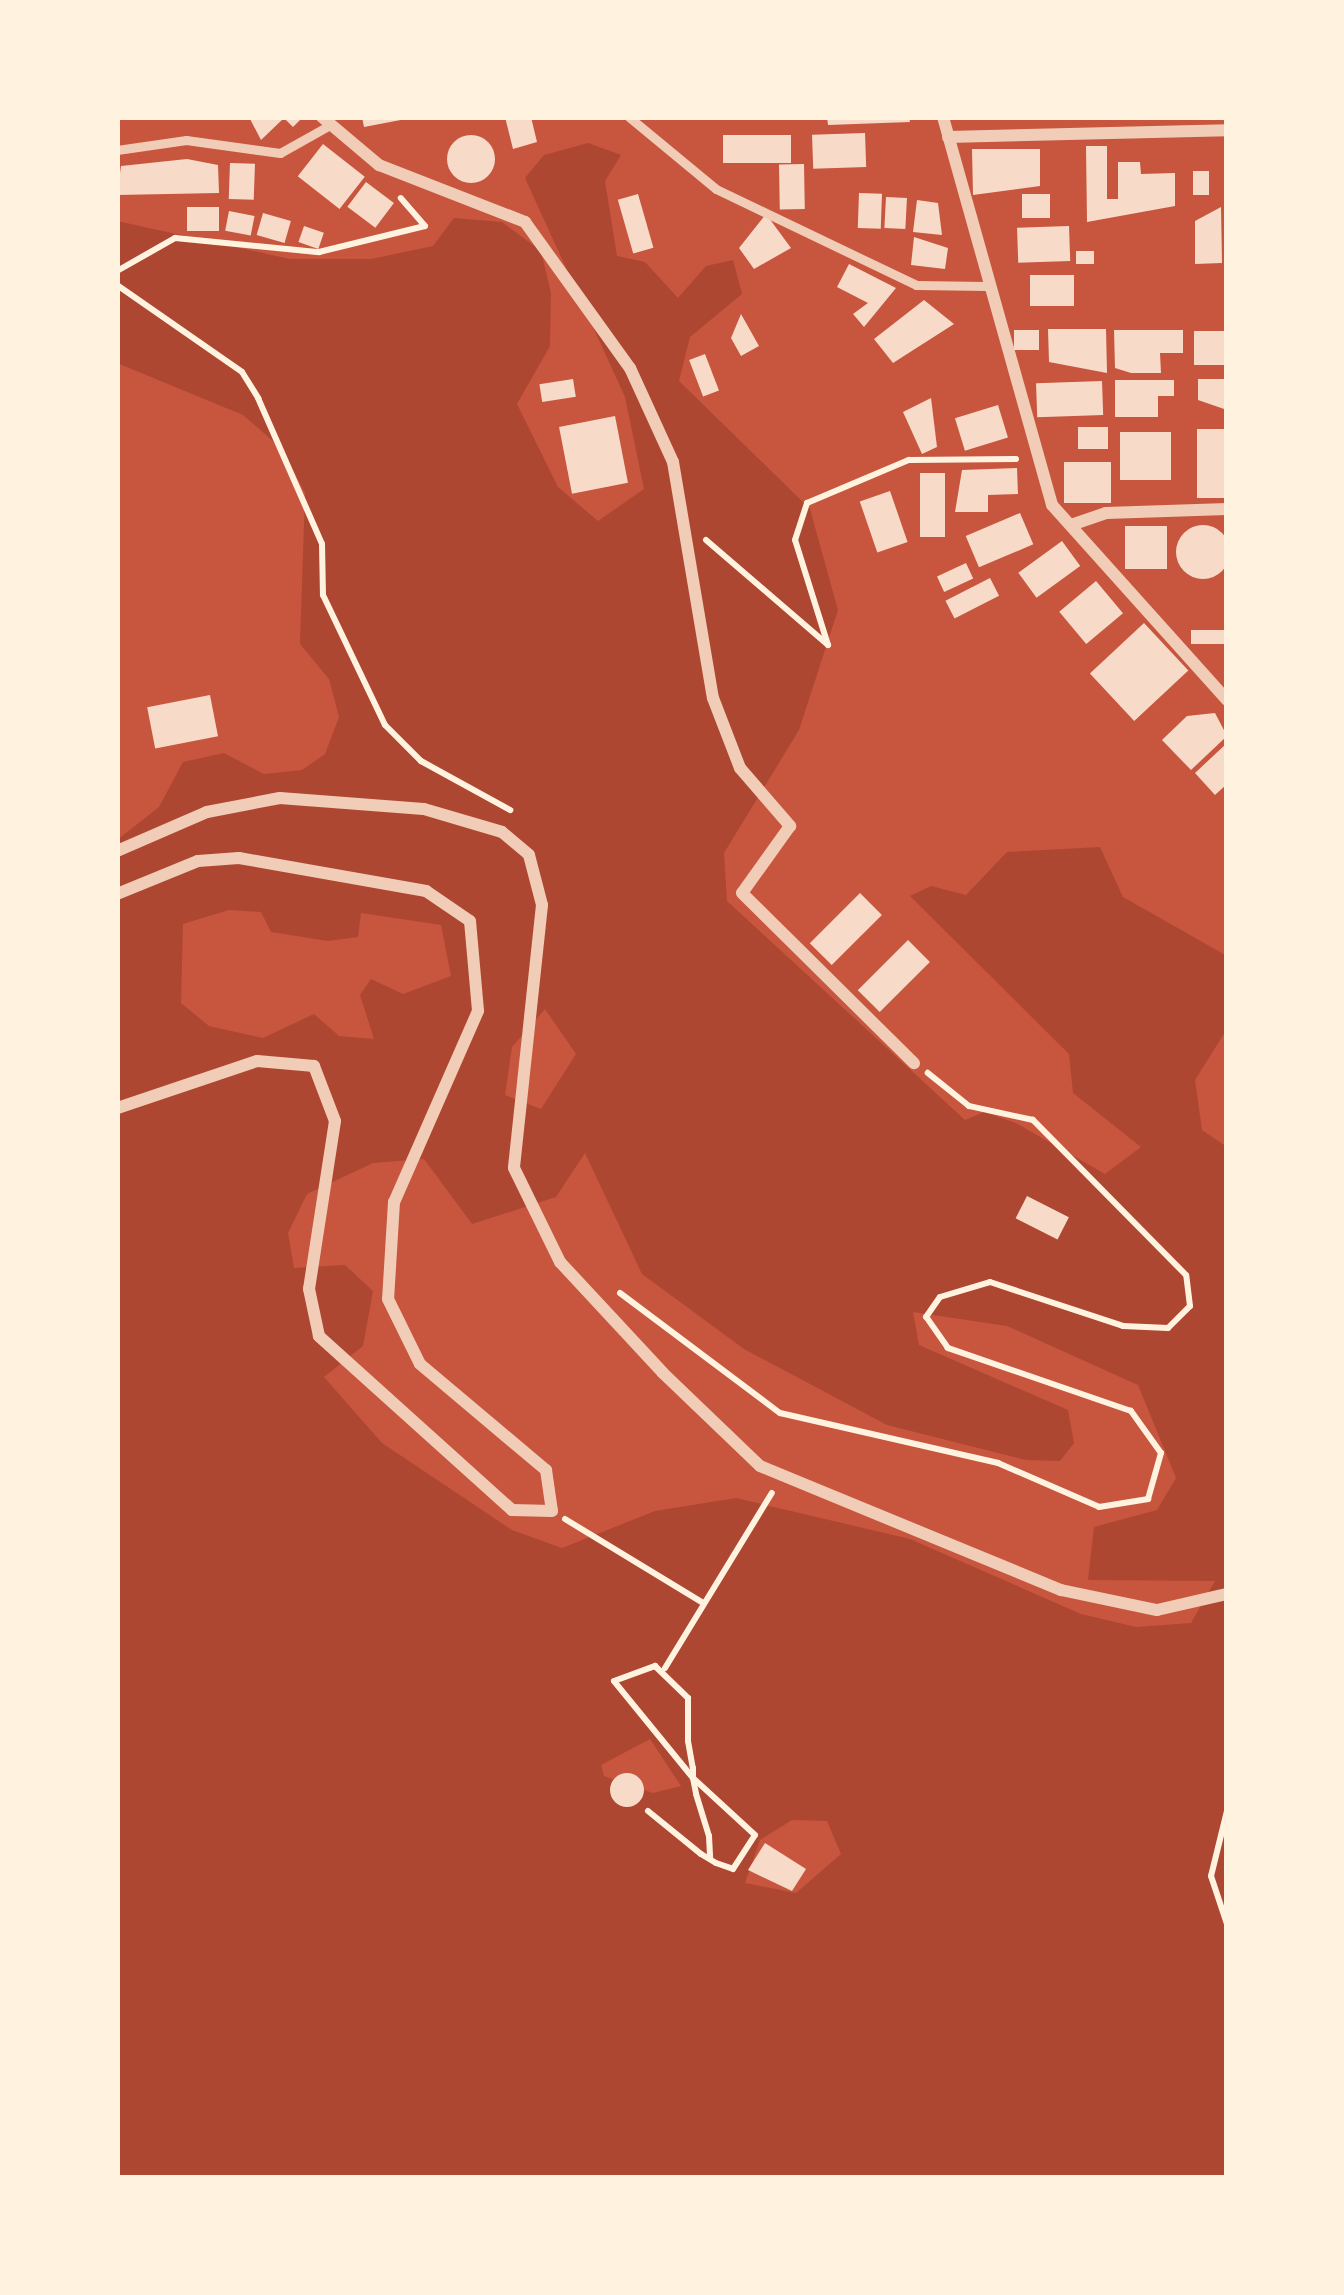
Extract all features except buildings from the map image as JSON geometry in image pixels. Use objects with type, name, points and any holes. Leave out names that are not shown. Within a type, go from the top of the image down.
[{"type":"street","points":[[943,117],[1030,458],[1071,525],[1227,700]]},
{"type":"street","points":[[1101,117],[1102,134]]},
{"type":"street","points":[[326,121],[379,165],[506,211],[544,241],[658,424],[687,531],[713,698],[740,768],[790,826],[742,893],[914,1063]]},
{"type":"street","points":[[948,137],[1227,130]]},
{"type":"street","points":[[1071,525],[1227,509]]},
{"type":"street","points":[[117,851],[207,812],[280,798],[460,816],[527,853],[541,886],[542,950],[514,1168],[537,1228],[594,1298],[733,1441],[784,1475],[1113,1608],[1227,1594]]},
{"type":"street","points":[[117,894],[198,861],[239,858],[426,891],[470,921],[478,1010],[399,1187],[388,1298],[420,1364],[546,1470],[552,1511],[512,1510],[320,1336],[309,1289],[334,1120],[314,1066],[256,1061],[117,1108]]},
{"type":"lane","points":[[629,117],[716,189],[916,285],[986,286]]},
{"type":"lane","points":[[117,150],[152,140],[280,153],[326,121]]},
{"type":"path","points":[[117,271],[175,238],[320,252],[425,226],[379,165]]},
{"type":"path","points":[[117,285],[242,372],[322,544],[323,596],[369,702],[421,761],[520,819],[527,853]]},
{"type":"path","points":[[687,531],[828,645],[794,540],[807,503],[909,460],[1030,458]]},
{"type":"path","points":[[594,1298],[626,1295],[720,1377],[826,1430],[998,1463],[1099,1507],[1148,1499],[1161,1453],[1131,1411],[964,1356],[932,1337],[926,1317],[940,1297],[990,1282],[1123,1325],[1168,1328],[1190,1306],[1186,1275],[1034,1120],[969,1106],[914,1063]]},
{"type":"path","points":[[649,1811],[710,1858],[733,1869],[755,1835],[693,1778],[614,1681],[664,1668],[784,1475]]},
{"type":"path","points":[[552,1511],[704,1603]]},
{"type":"path","points":[[664,1668],[688,1698],[693,1778],[710,1858]]},
{"type":"path","points":[[1227,1811],[1211,1876],[1227,1924]]},
{"type":"shaded area","points":[[588,143],[621,155],[605,181],[617,256],[645,262],[678,298],[706,266],[733,260],[742,294],[690,337],[679,381],[810,509],[838,610],[799,730],[724,853],[727,901],[965,1120],[984,1112],[1016,1123],[1105,1174],[1141,1147],[1073,1093],[1069,1054],[910,896],[931,886],[966,895],[1007,852],[1100,847],[1123,897],[1227,956],[1227,1029],[1195,1080],[1202,1130],[1227,1147],[1227,2178],[117,2178],[117,840],[159,807],[183,762],[224,753],[264,774],[302,770],[325,754],[339,717],[329,679],[300,644],[305,493],[282,449],[243,415],[117,363],[117,221],[290,259],[371,259],[433,246],[454,218],[502,222],[541,251],[551,293],[550,346],[517,404],[558,487],[598,521],[644,489],[625,397],[525,178],[544,155]],"holes":[[[229,910],[261,912],[271,932],[328,941],[358,937],[361,913],[441,925],[451,976],[403,994],[371,979],[360,995],[374,1039],[339,1036],[314,1014],[263,1038],[209,1026],[181,1003],[183,924]],[[545,1009],[576,1054],[541,1109],[505,1095],[512,1047]],[[585,1153],[642,1274],[744,1349],[887,1425],[1026,1460],[1060,1461],[1074,1443],[1068,1410],[919,1345],[913,1312],[1007,1326],[1138,1385],[1176,1478],[1157,1510],[1094,1527],[1088,1580],[1215,1581],[1191,1623],[1136,1627],[1081,1614],[910,1539],[736,1498],[655,1511],[562,1548],[512,1530],[382,1443],[324,1377],[363,1346],[373,1291],[345,1265],[294,1268],[288,1233],[307,1194],[373,1163],[424,1159],[472,1224],[556,1197]],[[650,1739],[681,1786],[653,1793],[604,1776],[601,1765]],[[792,1820],[827,1821],[841,1854],[796,1893],[745,1883],[760,1840]]]}]
